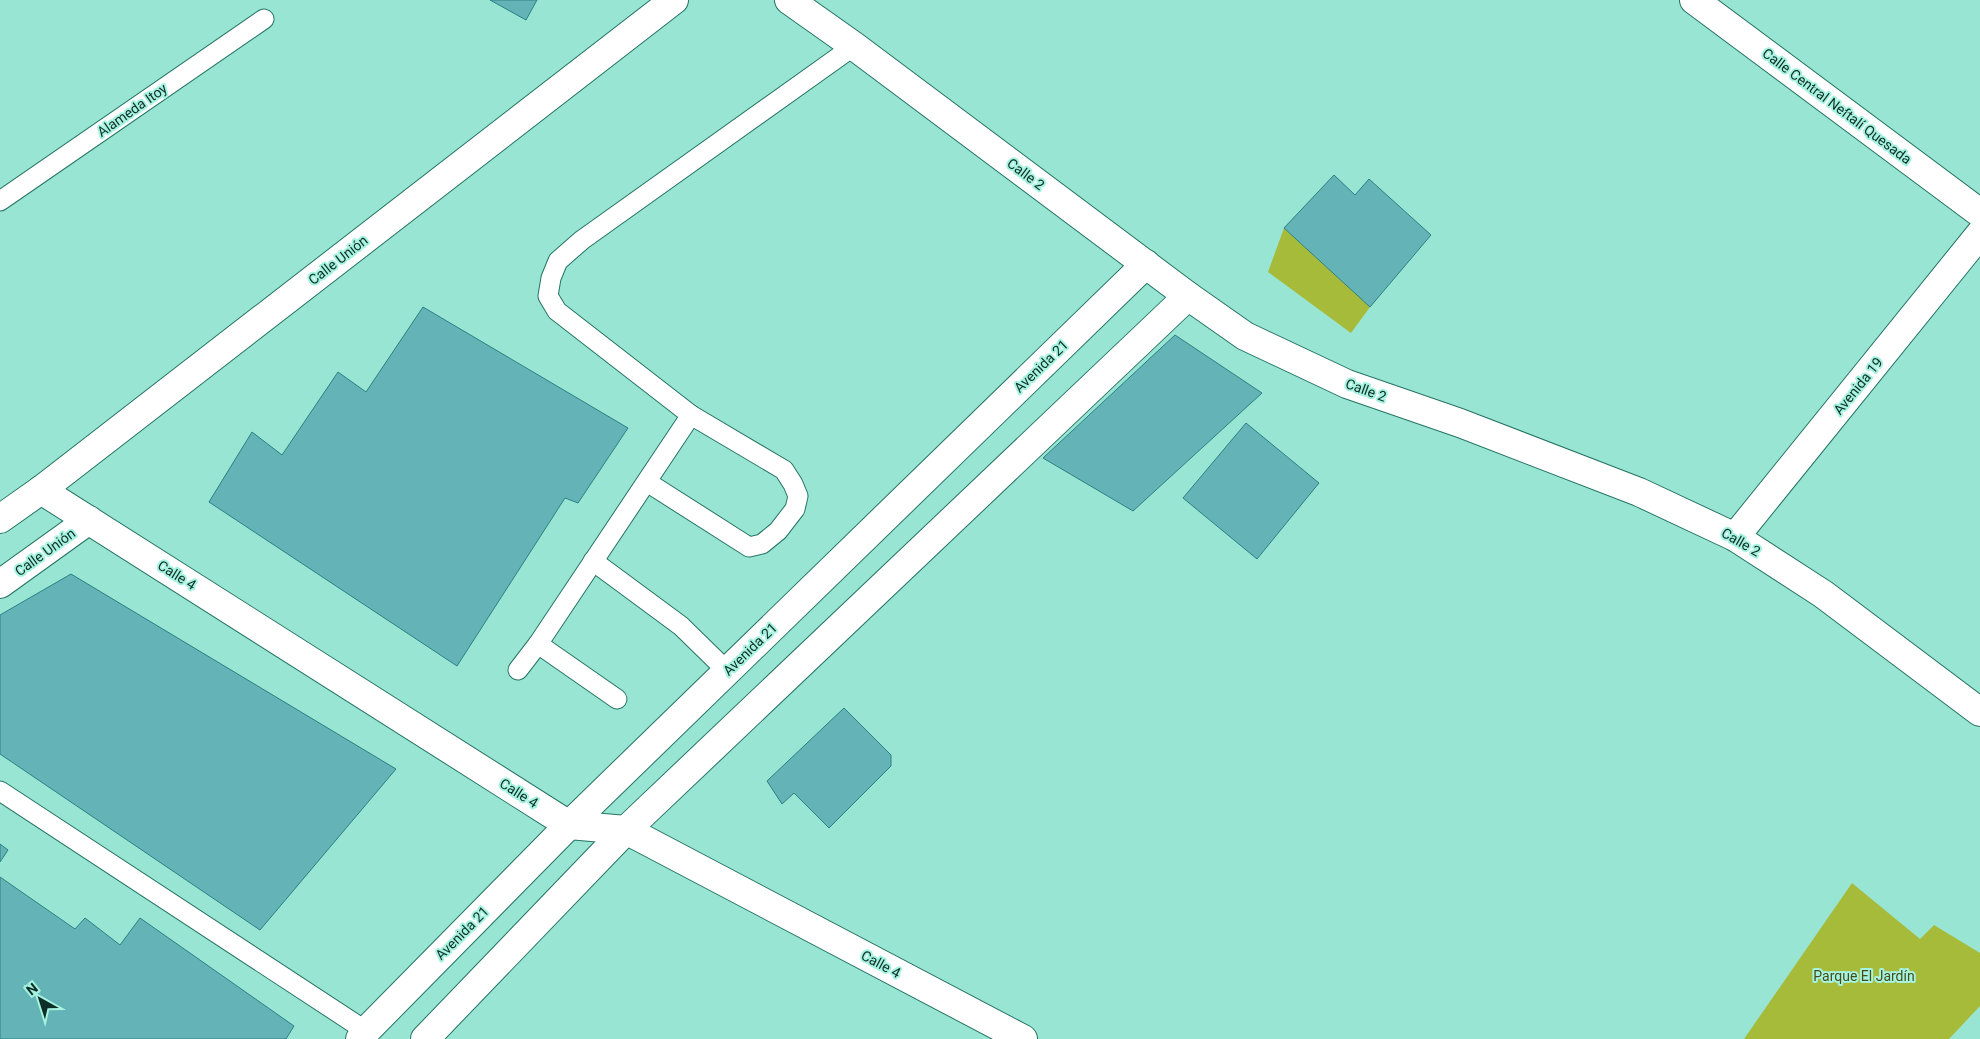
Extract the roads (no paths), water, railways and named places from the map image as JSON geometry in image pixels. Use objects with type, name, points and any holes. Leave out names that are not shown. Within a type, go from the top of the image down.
[{"type":"street","name":"Calle Unión","points":[[0,519],[41,490],[674,0]]},
{"type":"street","name":"Calle 2","points":[[789,0],[854,46],[1188,296],[1245,336],[1347,384],[1460,423],[1639,492],[1736,537],[1823,594],[1980,712]]},
{"type":"street","name":"Calle Central Neftalí Quesada","points":[[1694,0],[1980,213]]},
{"type":"street","name":"Avenida 19","points":[[1736,537],[1980,234]]},
{"type":"street","name":"Avenida 21","points":[[363,1035],[569,825],[1146,264]]},
{"type":"street","points":[[425,1039],[626,830],[1188,296]]},
{"type":"street","name":"Calle 4","points":[[41,490],[569,825],[626,830],[1023,1039]]},
{"type":"street","name":"Calle Unión","points":[[0,584],[89,520]]},
{"type":"lane","name":"Alameda Itoy","points":[[0,201],[264,19]]},
{"type":"lane","points":[[647,482],[749,546],[762,544],[778,531],[795,509],[798,496],[784,470],[691,415],[557,311],[548,296],[551,278],[558,261],[582,240],[854,46]]},
{"type":"lane","points":[[518,670],[538,644],[691,415]]},
{"type":"lane","points":[[593,560],[681,626],[728,671]]},
{"type":"lane","points":[[538,644],[617,699]]},
{"type":"lane","points":[[0,791],[363,1035]]},
{"type":"park label","name":"Parque El Jardín","points":[[1864,976]]}]
